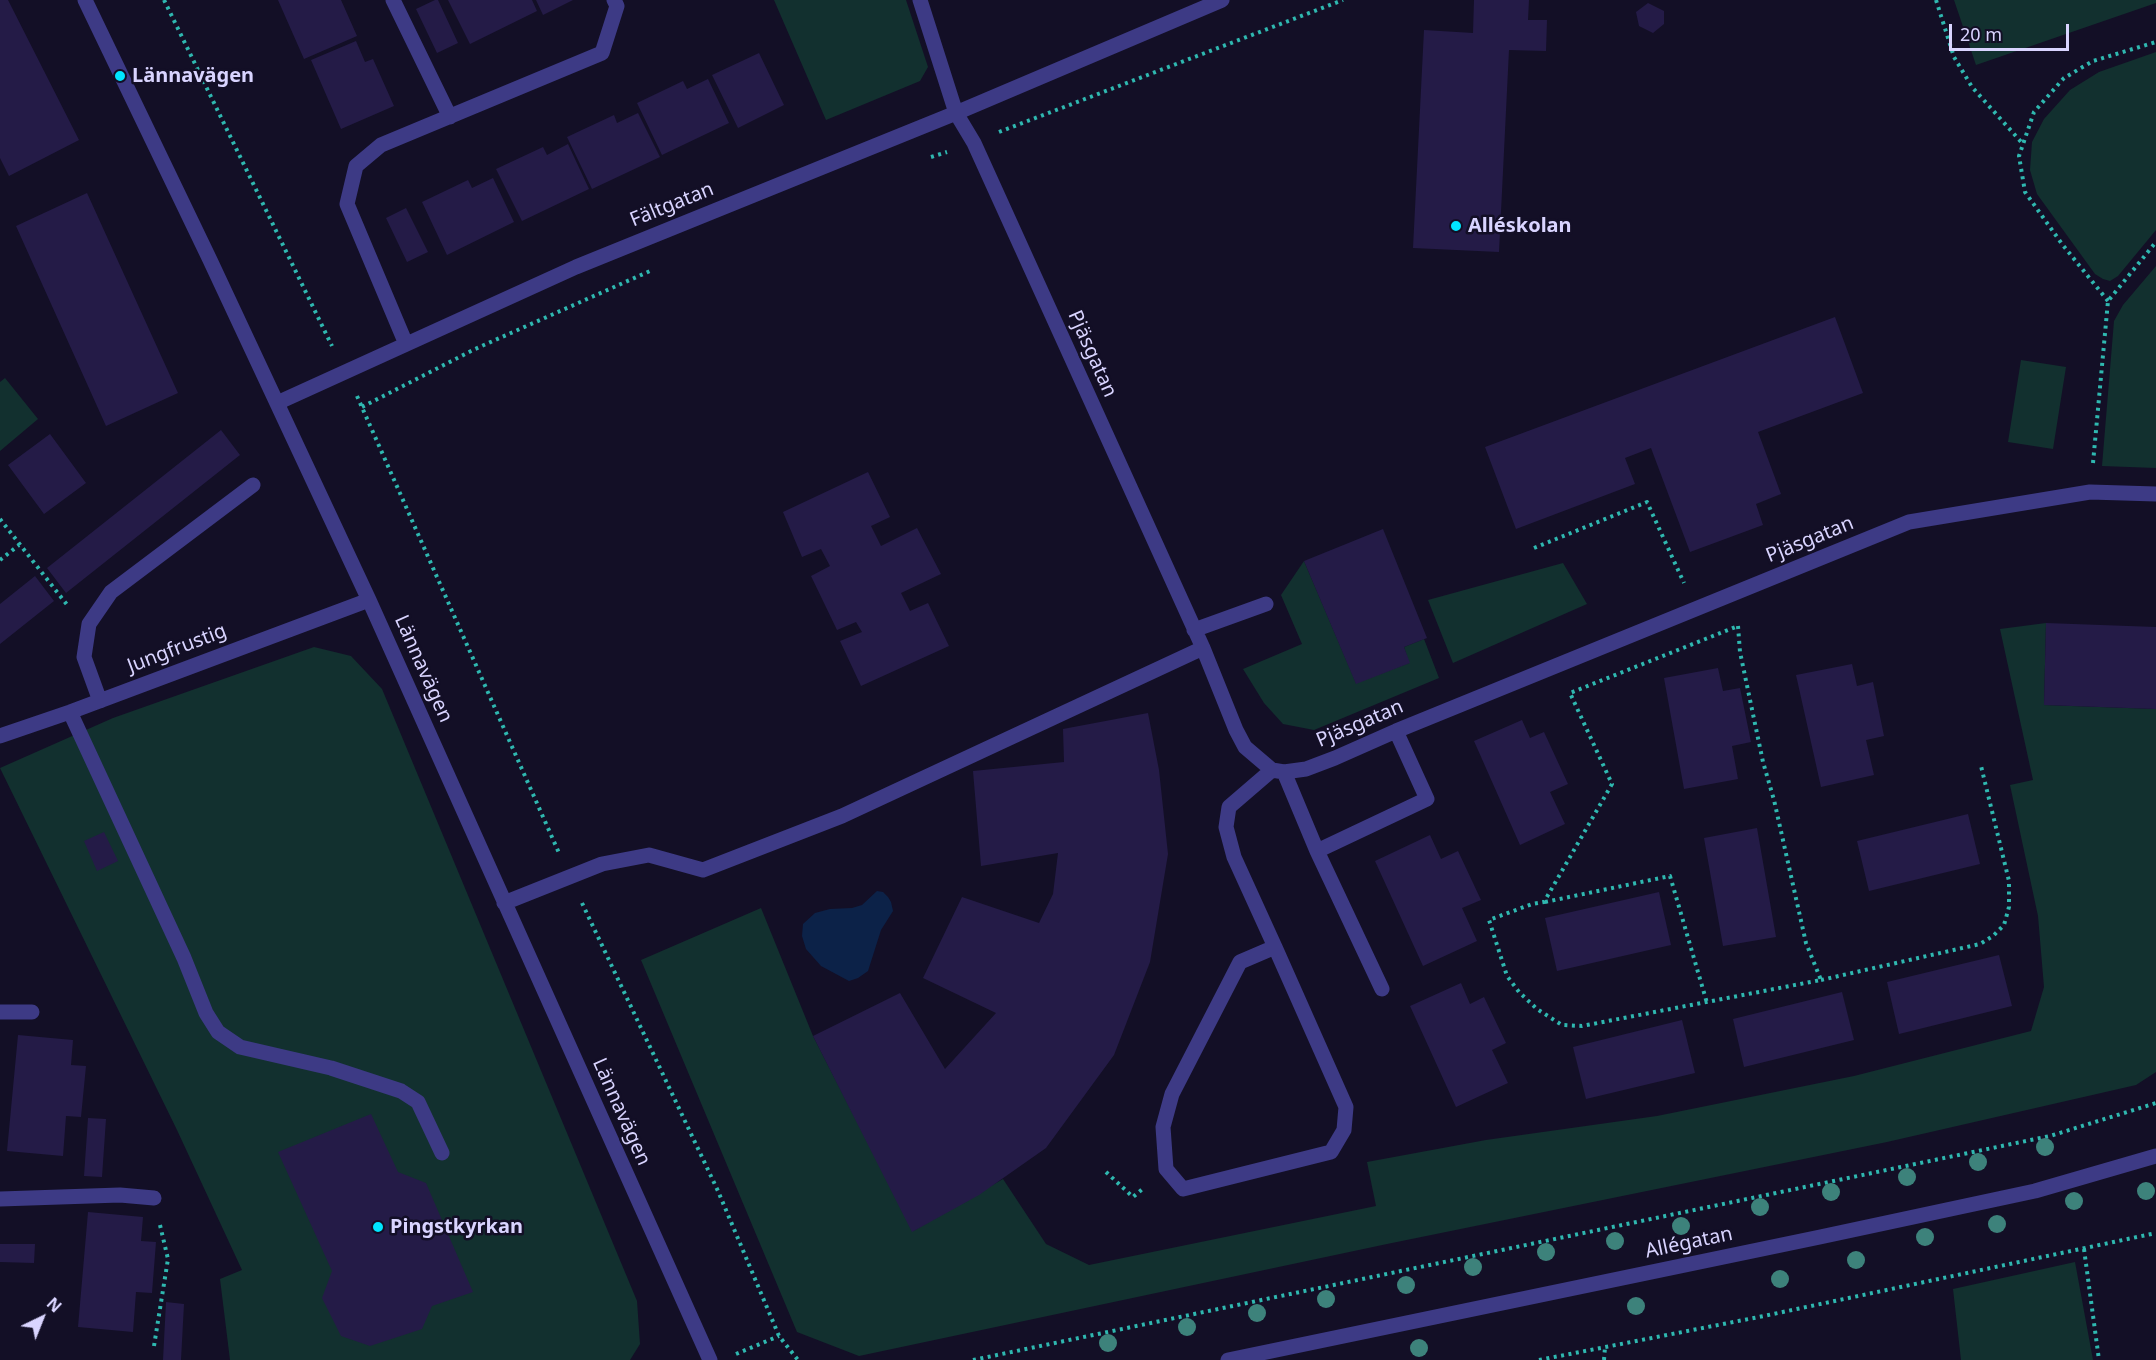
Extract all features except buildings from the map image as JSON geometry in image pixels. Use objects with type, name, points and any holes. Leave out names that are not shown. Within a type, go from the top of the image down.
[{"type":"street","name":"Lännavägen","points":[[85,0],[369,600],[710,1360]]},
{"type":"street","points":[[393,0],[450,117]]},
{"type":"street","points":[[406,344],[347,204],[356,166],[381,145],[602,53],[617,6],[614,0]]},
{"type":"street","points":[[920,0],[956,113]]},
{"type":"street","name":"Fältgatan","points":[[277,403],[576,267],[956,113],[1222,0]]},
{"type":"street","name":"Pjäsgatan","points":[[956,113],[974,143],[1203,648],[1245,747],[1278,771],[1306,769],[1909,522],[2090,492],[2156,494]]},
{"type":"street","points":[[100,701],[84,657],[89,624],[111,592],[253,485]]},
{"type":"street","name":"Jungfrustig","points":[[0,736],[369,600]]},
{"type":"street","points":[[1194,630],[1266,604]]},
{"type":"street","points":[[504,903],[602,864],[649,855],[703,870],[842,816],[1203,648]]},
{"type":"street","points":[[70,712],[206,1013],[218,1032],[240,1047],[331,1068],[401,1091],[418,1102],[442,1153]]},
{"type":"street","points":[[1317,851],[1427,799],[1396,731]]},
{"type":"street","points":[[1275,947],[1240,962],[1172,1094],[1163,1127],[1166,1169],[1183,1189],[1331,1152],[1344,1130],[1346,1107],[1275,947],[1234,857],[1226,827],[1229,807],[1278,771],[1382,989]]},
{"type":"street","points":[[0,1012],[32,1012]]},
{"type":"street","name":"Allégatan","points":[[1228,1360],[2035,1191],[2156,1156]]},
{"type":"street","points":[[0,1199],[120,1195],[154,1198]]},
{"type":"path","points":[[164,0],[345,373]]},
{"type":"path","points":[[921,160],[974,143],[1026,120],[1343,0]]},
{"type":"path","points":[[1936,0],[1954,57],[1972,87],[2023,144]]},
{"type":"path","points":[[2108,301],[2062,244],[2025,192],[2019,156],[2034,112],[2064,78],[2093,61],[2156,42]]},
{"type":"path","points":[[2090,492],[2108,301],[2156,242]]},
{"type":"path","points":[[362,407],[476,349],[661,266]]},
{"type":"path","points":[[1534,548],[1647,502],[1683,579],[1694,609]]},
{"type":"path","points":[[0,519],[67,605],[89,624]]},
{"type":"path","points":[[0,560],[20,545]]},
{"type":"path","points":[[1738,626],[1740,652],[1763,762],[1806,943],[1821,980]]},
{"type":"path","points":[[1544,902],[1612,784],[1570,693]]},
{"type":"path","points":[[1707,1003],[1670,876],[1532,904],[1489,920],[1507,976],[1519,993],[1537,1010],[1562,1025],[1582,1026],[1707,1003],[1821,980],[1980,944],[2004,926],[2009,907],[2008,881],[1982,766]]},
{"type":"path","points":[[973,1360],[2050,1136],[2156,1103]]},
{"type":"path","points":[[1106,1172],[1133,1197],[1166,1169]]},
{"type":"path","points":[[153,1346],[168,1259],[154,1198]]},
{"type":"path","points":[[1539,1360],[2156,1233]]},
{"type":"path","points":[[2084,1249],[2099,1360]]},
{"type":"path","points":[[731,1356],[779,1336]]},
{"type":"path","points":[[1604,1360],[1605,1347]]},
{"type":"green space","points":[[774,0],[906,0],[928,67],[920,81],[826,120]]},
{"type":"green space","points":[[1954,0],[2156,0],[2156,3],[1976,65]]},
{"type":"green space","points":[[2156,52],[2156,230],[2118,276],[2110,281],[2095,274],[2037,194],[2030,170],[2032,142],[2044,119],[2070,90],[2099,72]]},
{"type":"green space","points":[[2156,266],[2156,468],[2102,466],[2114,321],[2123,305]]},
{"type":"green space","points":[[2021,360],[2066,367],[2053,449],[2008,442]]},
{"type":"green space","points":[[5,378],[38,419],[0,451],[0,382]]},
{"type":"green space","points":[[1304,561],[1356,683],[1409,663],[1404,647],[1424,639],[1439,678],[1314,730],[1283,724],[1264,703],[1243,669],[1302,644],[1281,595]]},
{"type":"green space","points":[[1563,563],[1587,604],[1453,663],[1428,600]]},
{"type":"green space","points":[[2046,623],[2044,705],[2156,709],[2156,1072],[2136,1085],[1887,1142],[1387,1244],[859,1356],[797,1332],[641,960],[761,908],[813,1036],[913,1231],[1003,1179],[1046,1244],[1089,1265],[1376,1206],[1367,1162],[1486,1140],[1657,1116],[1854,1076],[2031,1031],[2044,987],[2038,916],[2010,785],[2033,780],[2000,629]]},
{"type":"green space","points":[[314,647],[351,656],[382,689],[637,1301],[640,1344],[630,1360],[230,1360],[220,1279],[242,1270],[177,1130],[0,768],[113,718]]},
{"type":"green space","points":[[2075,1262],[2093,1360],[1961,1360],[1953,1289]]},
{"type":"water","points":[[877,891],[883,892],[888,897],[893,911],[881,930],[868,971],[849,981],[821,966],[806,949],[802,936],[803,924],[815,913],[862,905]]},
{"type":"place","name":"Lännavägen","points":[[120,76]]},
{"type":"place","name":"Alléskolan","points":[[1456,226]]},
{"type":"place","name":"Pingstkyrkan","points":[[378,1227]]}]
